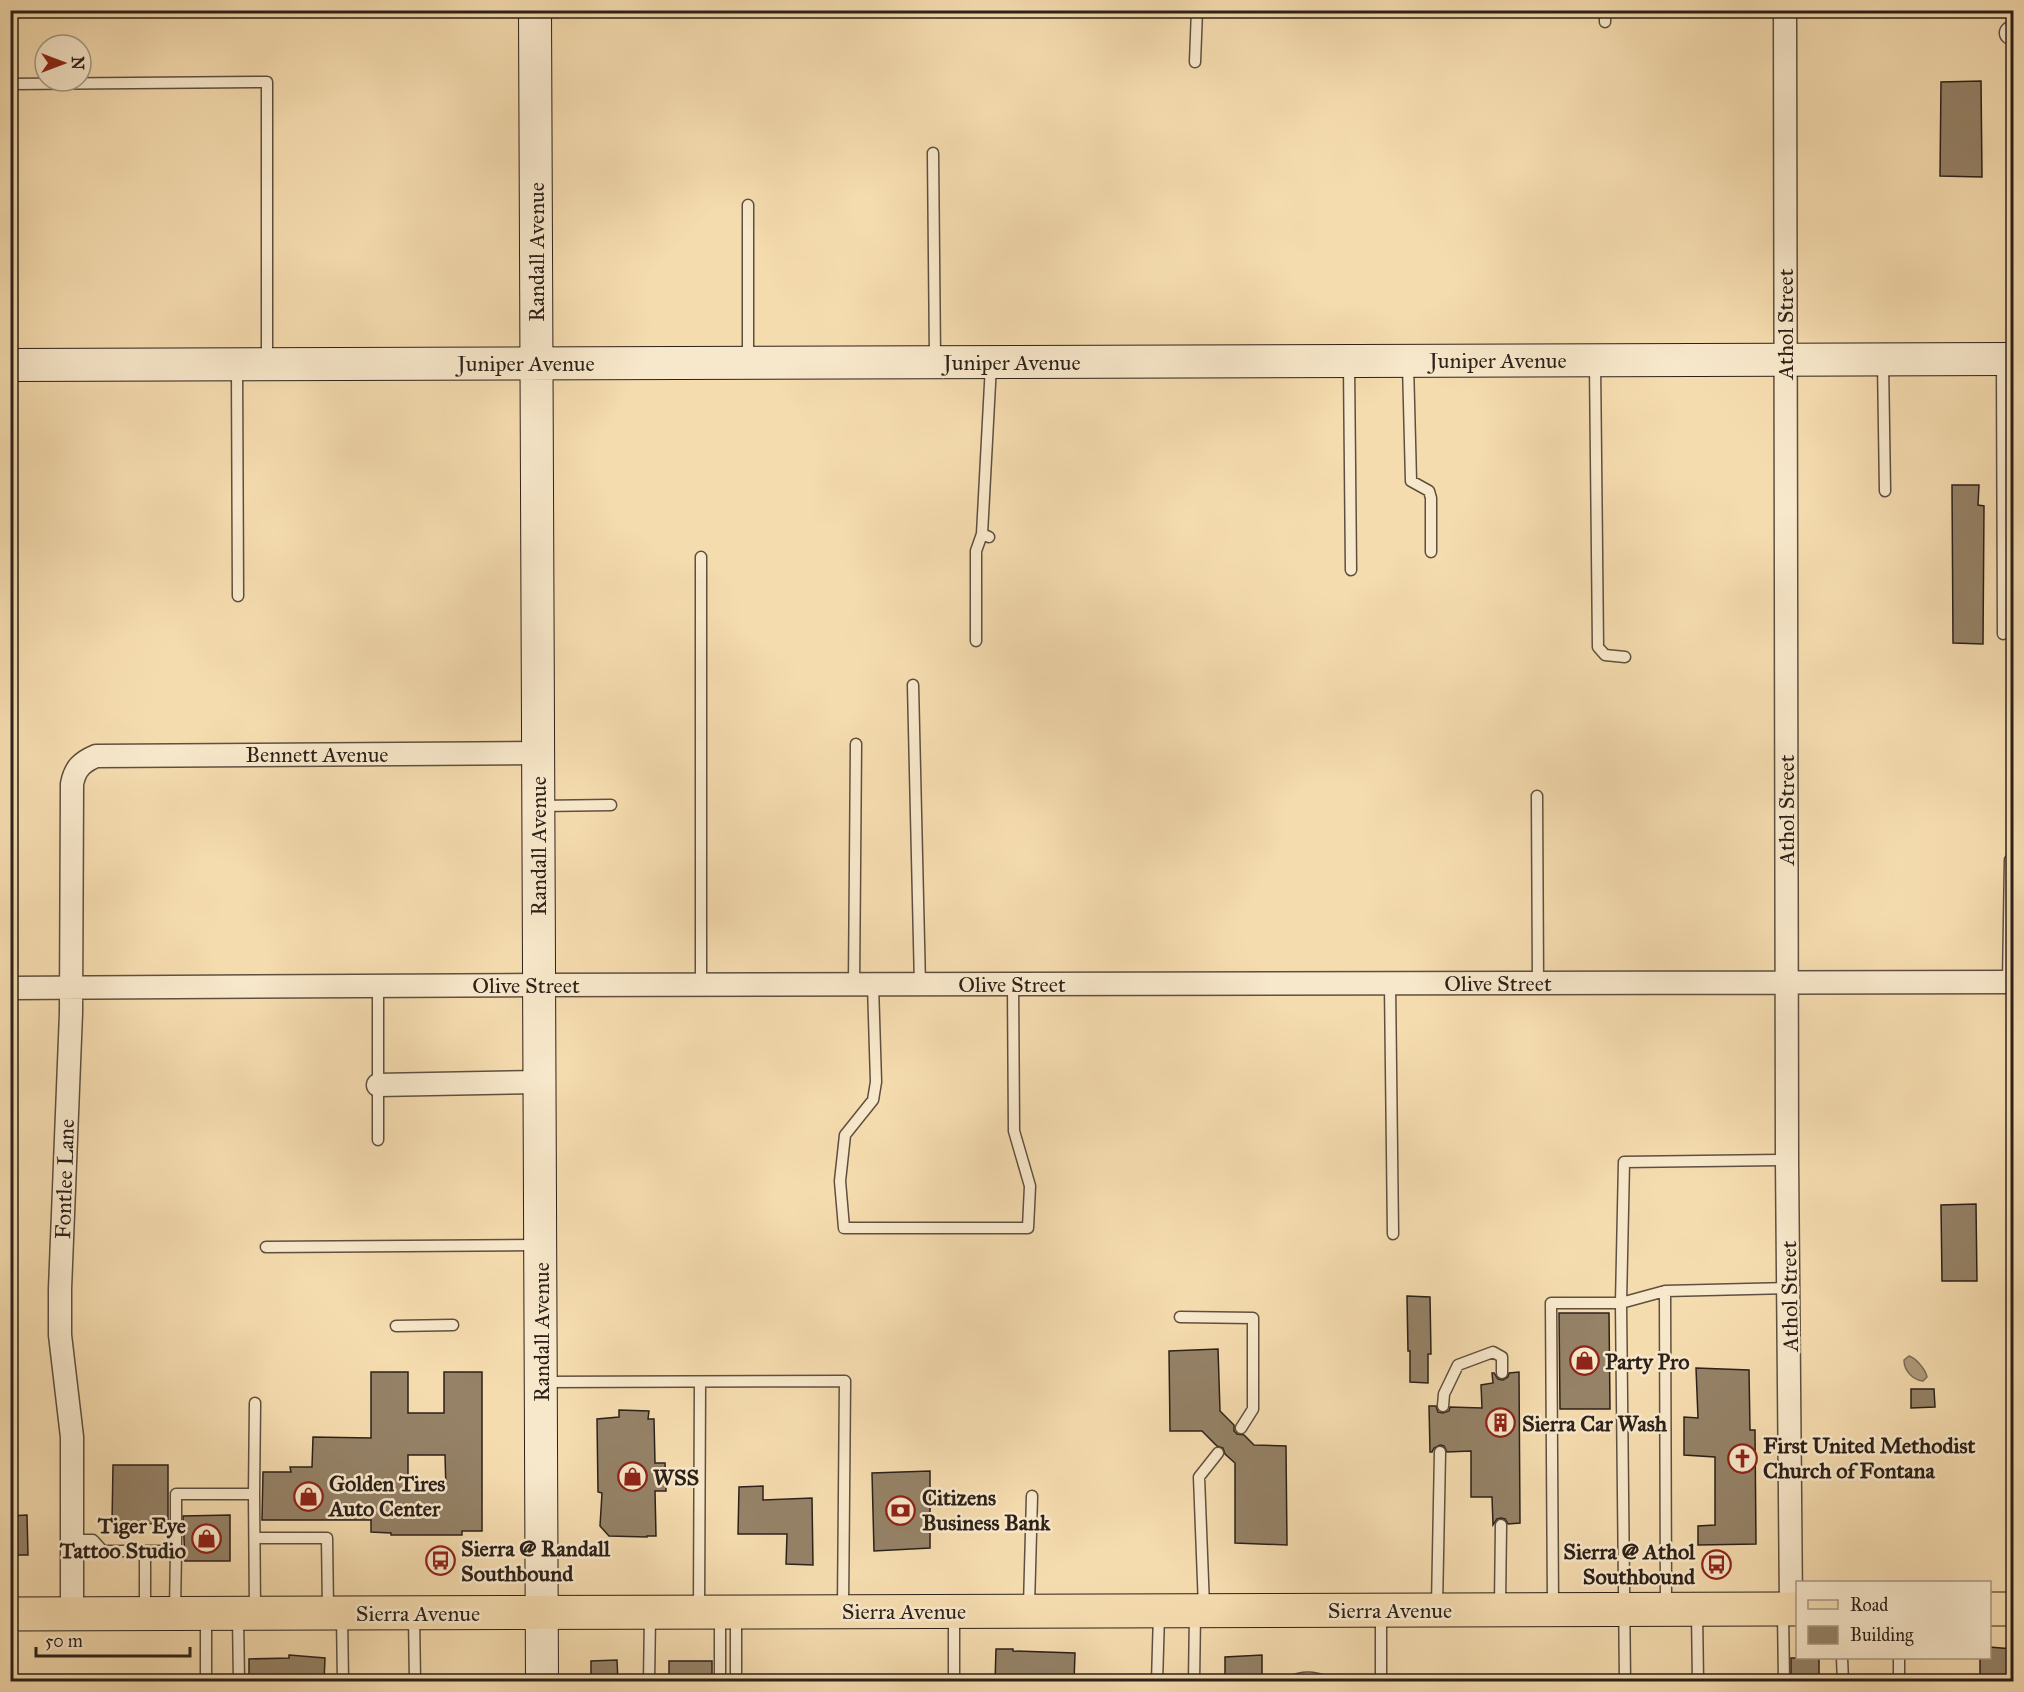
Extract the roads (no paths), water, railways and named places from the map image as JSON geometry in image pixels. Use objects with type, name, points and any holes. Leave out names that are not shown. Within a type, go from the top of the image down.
[{"type":"main road","name":"Sierra Avenue","points":[[10,1614],[1791,1609]]},
{"type":"main road","points":[[1991,1609],[2013,1609]]},
{"type":"street","name":"Athol Street","points":[[1785,10],[1787,1160],[1791,1609]]},
{"type":"street","name":"Randall Avenue","points":[[535,11],[542,1682]]},
{"type":"street","name":"Juniper Avenue","points":[[10,365],[2008,359]]},
{"type":"street","name":"Bennett Avenue","points":[[96,756],[538,753]]},
{"type":"street","name":"Fontlee Lane","points":[[72,1614],[72,1437],[60,1335],[60,1311],[71,988],[72,784],[79,765],[96,756]]},
{"type":"street","name":"Olive Street","points":[[10,988],[2011,982]]},
{"type":"street","points":[[378,1084],[540,1082]]},
{"type":"lane","points":[[535,11],[655,10]]},
{"type":"lane","points":[[1195,62],[1197,10]]},
{"type":"lane","points":[[10,84],[267,82],[267,364]]},
{"type":"lane","points":[[933,153],[935,362]]},
{"type":"lane","points":[[748,205],[748,362]]},
{"type":"lane","points":[[1883,359],[1885,491]]},
{"type":"lane","points":[[2003,634],[2008,359]]},
{"type":"lane","points":[[1349,360],[1351,570]]},
{"type":"lane","points":[[1408,360],[1411,481],[1429,491],[1431,498],[1431,552]]},
{"type":"lane","points":[[1595,360],[1598,646],[1605,655],[1625,657]]},
{"type":"lane","points":[[976,641],[976,551],[986,535],[991,362]]},
{"type":"lane","points":[[237,364],[238,596]]},
{"type":"lane","points":[[701,557],[701,985]]},
{"type":"lane","points":[[913,685],[920,985]]},
{"type":"lane","points":[[856,744],[864,985],[876,1082],[873,1100],[845,1135],[840,1181],[844,1228],[1028,1228],[1030,1186],[1014,1131],[1013,984]]},
{"type":"lane","points":[[1537,796],[1538,983]]},
{"type":"lane","points":[[538,806],[611,805]]},
{"type":"lane","points":[[2011,982],[2010,860],[2013,855]]},
{"type":"lane","points":[[1390,984],[1393,1234]]},
{"type":"lane","points":[[378,986],[378,1140]]},
{"type":"lane","points":[[1625,1682],[1621,1303],[1624,1162],[1787,1160]]},
{"type":"lane","points":[[267,1247],[541,1245]]},
{"type":"lane","points":[[1554,1610],[1551,1303],[1621,1303],[1665,1291],[1789,1288]]},
{"type":"lane","points":[[1665,1291],[1681,1609],[1698,1682]]},
{"type":"lane","points":[[1180,1317],[1254,1318],[1254,1409],[1241,1428]]},
{"type":"lane","points":[[396,1326],[453,1325]]},
{"type":"lane","points":[[1443,1406],[1444,1394],[1458,1365],[1493,1352],[1502,1357],[1502,1373]]},
{"type":"lane","points":[[541,1382],[846,1381],[843,1611]]},
{"type":"lane","points":[[700,1382],[718,1612],[720,1682]]},
{"type":"lane","points":[[239,1682],[255,1538],[255,1402]]},
{"type":"lane","points":[[1437,1610],[1440,1452]]},
{"type":"lane","points":[[1194,1682],[1199,1610],[1198,1477],[1218,1453]]},
{"type":"lane","points":[[176,1614],[176,1494],[254,1494]]},
{"type":"lane","points":[[1029,1611],[1032,1496]]},
{"type":"lane","points":[[1500,1610],[1501,1525]]},
{"type":"lane","points":[[255,1538],[327,1538],[343,1682]]},
{"type":"lane","points":[[72,1540],[93,1540],[103,1551],[176,1551]]},
{"type":"lane","points":[[145,1551],[206,1682]]},
{"type":"lane","points":[[1784,1682],[1791,1609]]},
{"type":"lane","points":[[1381,1610],[1381,1682]]},
{"type":"lane","points":[[954,1611],[954,1682]]},
{"type":"lane","points":[[1157,1682],[1159,1611]]},
{"type":"lane","points":[[649,1682],[650,1612]]},
{"type":"lane","points":[[718,1612],[736,1682]]},
{"type":"lane","points":[[414,1613],[415,1682]]},
{"type":"lane","points":[[1842,1659],[1843,1682]]},
{"type":"lane","points":[[1899,1659],[1899,1682]]},
{"type":"lane","points":[[1291,1682],[1302,1678],[1316,1678],[1327,1682]]},
{"type":"place","name":"Party Pro","points":[[1584,1361]]},
{"type":"place","name":"Sierra Car Wash","points":[[1501,1423]]},
{"type":"place","name":"First United Methodist Church of Fontana","points":[[1742,1458]]},
{"type":"place","name":"WSS","points":[[632,1477]]},
{"type":"place","name":"Golden Tires Auto Center","points":[[308,1496]]},
{"type":"place","name":"Citizens Business Bank","points":[[901,1510]]},
{"type":"place","name":"Tiger Eye Tattoo Studio","points":[[207,1538]]},
{"type":"place","name":"Sierra @ Randall Southbound","points":[[440,1561]]},
{"type":"place","name":"Sierra @ Athol Southbound","points":[[1716,1564]]}]
